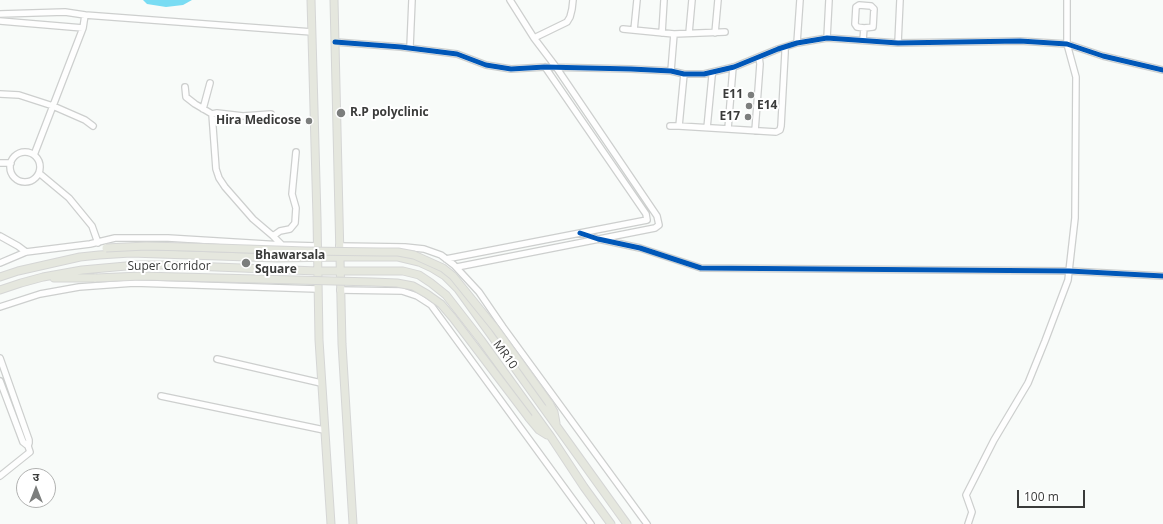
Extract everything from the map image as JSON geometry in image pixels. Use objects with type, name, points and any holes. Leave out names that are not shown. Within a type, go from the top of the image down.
[{"type":"main road","points":[[311,0],[318,257],[317,289],[330,524]]},
{"type":"main road","points":[[334,0],[340,290],[353,524]]},
{"type":"main road","points":[[47,264],[106,248],[146,246],[398,252],[414,255],[443,268],[453,276],[494,328],[549,403],[554,412],[557,426]]},
{"type":"main road","name":"Super Corridor","points":[[0,277],[47,264],[99,255],[131,253],[277,258],[340,257]]},
{"type":"main road","name":"MR10","points":[[340,257],[398,257],[419,262],[445,276],[458,289],[627,524]]},
{"type":"main road","name":"Super Corridor","points":[[0,290],[43,278],[94,269],[137,265],[340,271]]},
{"type":"main road","name":"MR10","points":[[340,271],[403,271],[419,275],[446,295],[481,340],[551,437],[584,487],[611,524]]},
{"type":"main road","points":[[43,278],[72,279],[142,276],[373,282],[397,283],[413,286],[441,304],[529,418],[539,430],[551,437]]},
{"type":"street","points":[[410,47],[412,0]]},
{"type":"street","points":[[457,268],[655,228],[659,225],[657,216],[556,67],[534,38],[510,0]]},
{"type":"street","points":[[534,38],[567,22],[570,17],[573,0]]},
{"type":"street","points":[[634,30],[637,0]]},
{"type":"street","points":[[662,33],[664,0]]},
{"type":"street","points":[[689,34],[692,0]]},
{"type":"street","points":[[715,33],[718,0]]},
{"type":"street","points":[[797,43],[800,0]]},
{"type":"street","points":[[827,38],[829,0]]},
{"type":"street","points":[[898,42],[900,0]]},
{"type":"street","points":[[968,524],[972,512],[966,495],[994,440],[1028,383],[1068,280],[1075,218],[1076,77],[1066,44],[1067,0]]},
{"type":"street","points":[[859,5],[872,6],[874,9],[873,27],[864,28],[857,27],[855,24],[856,7],[859,5]]},
{"type":"street","points":[[0,14],[65,12],[84,15],[312,32]]},
{"type":"street","points":[[34,155],[83,28],[84,15]]},
{"type":"street","points":[[0,21],[83,28]]},
{"type":"street","points":[[863,40],[864,28]]},
{"type":"street","points":[[623,29],[674,34],[725,32]]},
{"type":"street","points":[[671,71],[674,34]]},
{"type":"street","points":[[335,42],[410,47],[457,54],[486,65],[511,69],[556,67],[671,71],[684,74],[704,74],[734,67],[797,43],[827,38],[898,42],[1020,41],[1066,44],[1103,56],[1163,70]]},
{"type":"street","points":[[670,126],[776,132],[780,130],[785,47]]},
{"type":"street","points":[[755,131],[760,64],[759,57]]},
{"type":"street","points":[[446,259],[647,220],[646,214],[545,67]]},
{"type":"street","points":[[728,129],[734,67]]},
{"type":"street","points":[[707,128],[713,72]]},
{"type":"street","points":[[679,126],[684,74]]},
{"type":"street","points":[[203,109],[210,83]]},
{"type":"street","points":[[185,87],[186,97],[212,114],[217,113],[243,116],[271,114]]},
{"type":"street","points":[[0,94],[19,95],[53,106],[85,120],[93,126]]},
{"type":"street","points":[[212,114],[214,161],[219,178],[225,187],[253,218],[282,245]]},
{"type":"street","points":[[25,152],[34,155],[40,163],[39,173],[36,177],[28,182],[18,180],[14,177],[10,168],[13,159],[20,153],[25,152]]},
{"type":"street","points":[[273,236],[280,231],[290,229],[295,224],[296,208],[292,194],[296,152]]},
{"type":"street","points":[[0,163],[11,163]]},
{"type":"street","points":[[39,173],[69,198],[92,226],[98,243]]},
{"type":"street","points":[[580,233],[598,239],[640,248],[702,268],[1069,271],[1163,276]]},
{"type":"street","points":[[0,236],[26,252]]},
{"type":"street","points":[[0,263],[26,252],[98,243],[115,238],[168,238],[317,246]]},
{"type":"street","points":[[339,246],[405,247],[424,249],[441,255],[457,268],[479,292],[647,524]]},
{"type":"street","points":[[0,307],[40,294],[79,287],[134,283],[317,289]]},
{"type":"street","points":[[340,290],[402,291],[417,296],[431,305],[591,524]]},
{"type":"street","points":[[0,358],[29,440],[28,446],[30,452],[0,476]]},
{"type":"street","points":[[217,359],[321,383]]},
{"type":"street","points":[[0,381],[23,442],[28,446]]},
{"type":"street","points":[[161,396],[324,430]]},
{"type":"water","points":[[143,0],[192,0],[183,5],[166,7],[147,4]]},
{"type":"cycle path","points":[[335,42],[401,47],[457,54],[486,65],[511,69],[545,67],[631,69],[671,71],[684,74],[704,74],[734,67],[797,43],[827,38],[898,43],[1020,41],[1067,44],[1103,56],[1163,70]]},
{"type":"cycle path","points":[[580,233],[598,239],[640,248],[701,268],[1069,271],[1163,276]]},
{"type":"place","name":"E11","points":[[751,95]]},
{"type":"place","name":"E14","points":[[749,106]]},
{"type":"place","name":"R.P polyclinic","points":[[341,113]]},
{"type":"place","name":"E17","points":[[748,117]]},
{"type":"place","name":"Hira Medicose","points":[[309,121]]},
{"type":"place","name":"Bhawarsala Square","points":[[246,263]]}]
